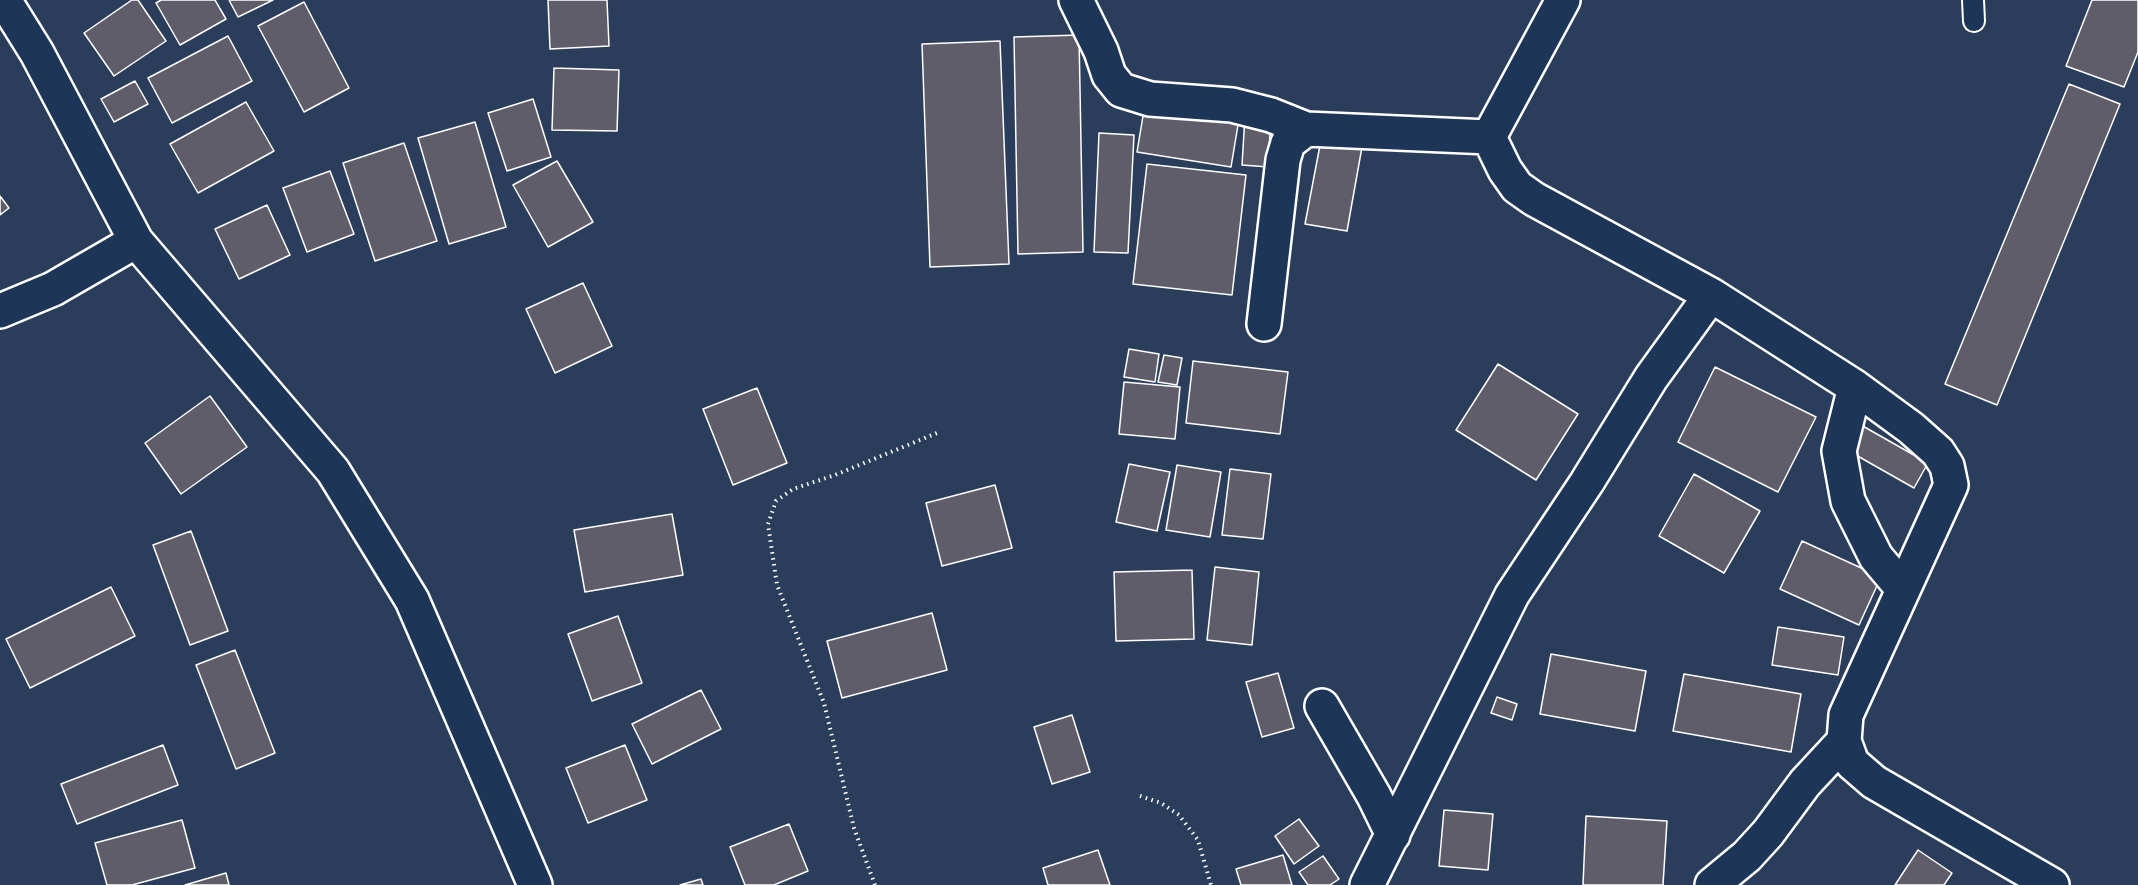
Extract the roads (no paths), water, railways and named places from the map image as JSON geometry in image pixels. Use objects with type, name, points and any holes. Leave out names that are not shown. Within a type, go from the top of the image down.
[{"type":"street","points":[[4,0],[37,53],[136,241],[333,471],[412,600],[535,885]]},
{"type":"street","points":[[1076,0],[1101,51],[1109,75],[1121,90],[1150,99],[1232,105],[1271,115],[1306,129],[1489,137]]},
{"type":"street","points":[[1489,137],[1563,0]]},
{"type":"street","points":[[1264,324],[1283,160],[1288,143],[1306,129]]},
{"type":"street","points":[[1489,137],[1504,170],[1517,187],[1533,199],[1711,295],[1855,387],[1911,428],[1938,452],[1947,466],[1951,485],[1846,715],[1844,741],[1852,763],[1874,782],[2052,885]]},
{"type":"street","points":[[0,311],[53,289],[136,241]]},
{"type":"street","points":[[1367,885],[1512,595],[1587,482],[1651,378],[1711,295]]},
{"type":"street","points":[[1855,387],[1839,451],[1848,501],[1876,557],[1903,590]]},
{"type":"street","points":[[1322,706],[1374,796],[1393,835]]},
{"type":"street","points":[[1712,885],[1747,856],[1768,833],[1805,783],[1844,741]]},
{"type":"lane","points":[[1973,0],[1974,21]]}]
